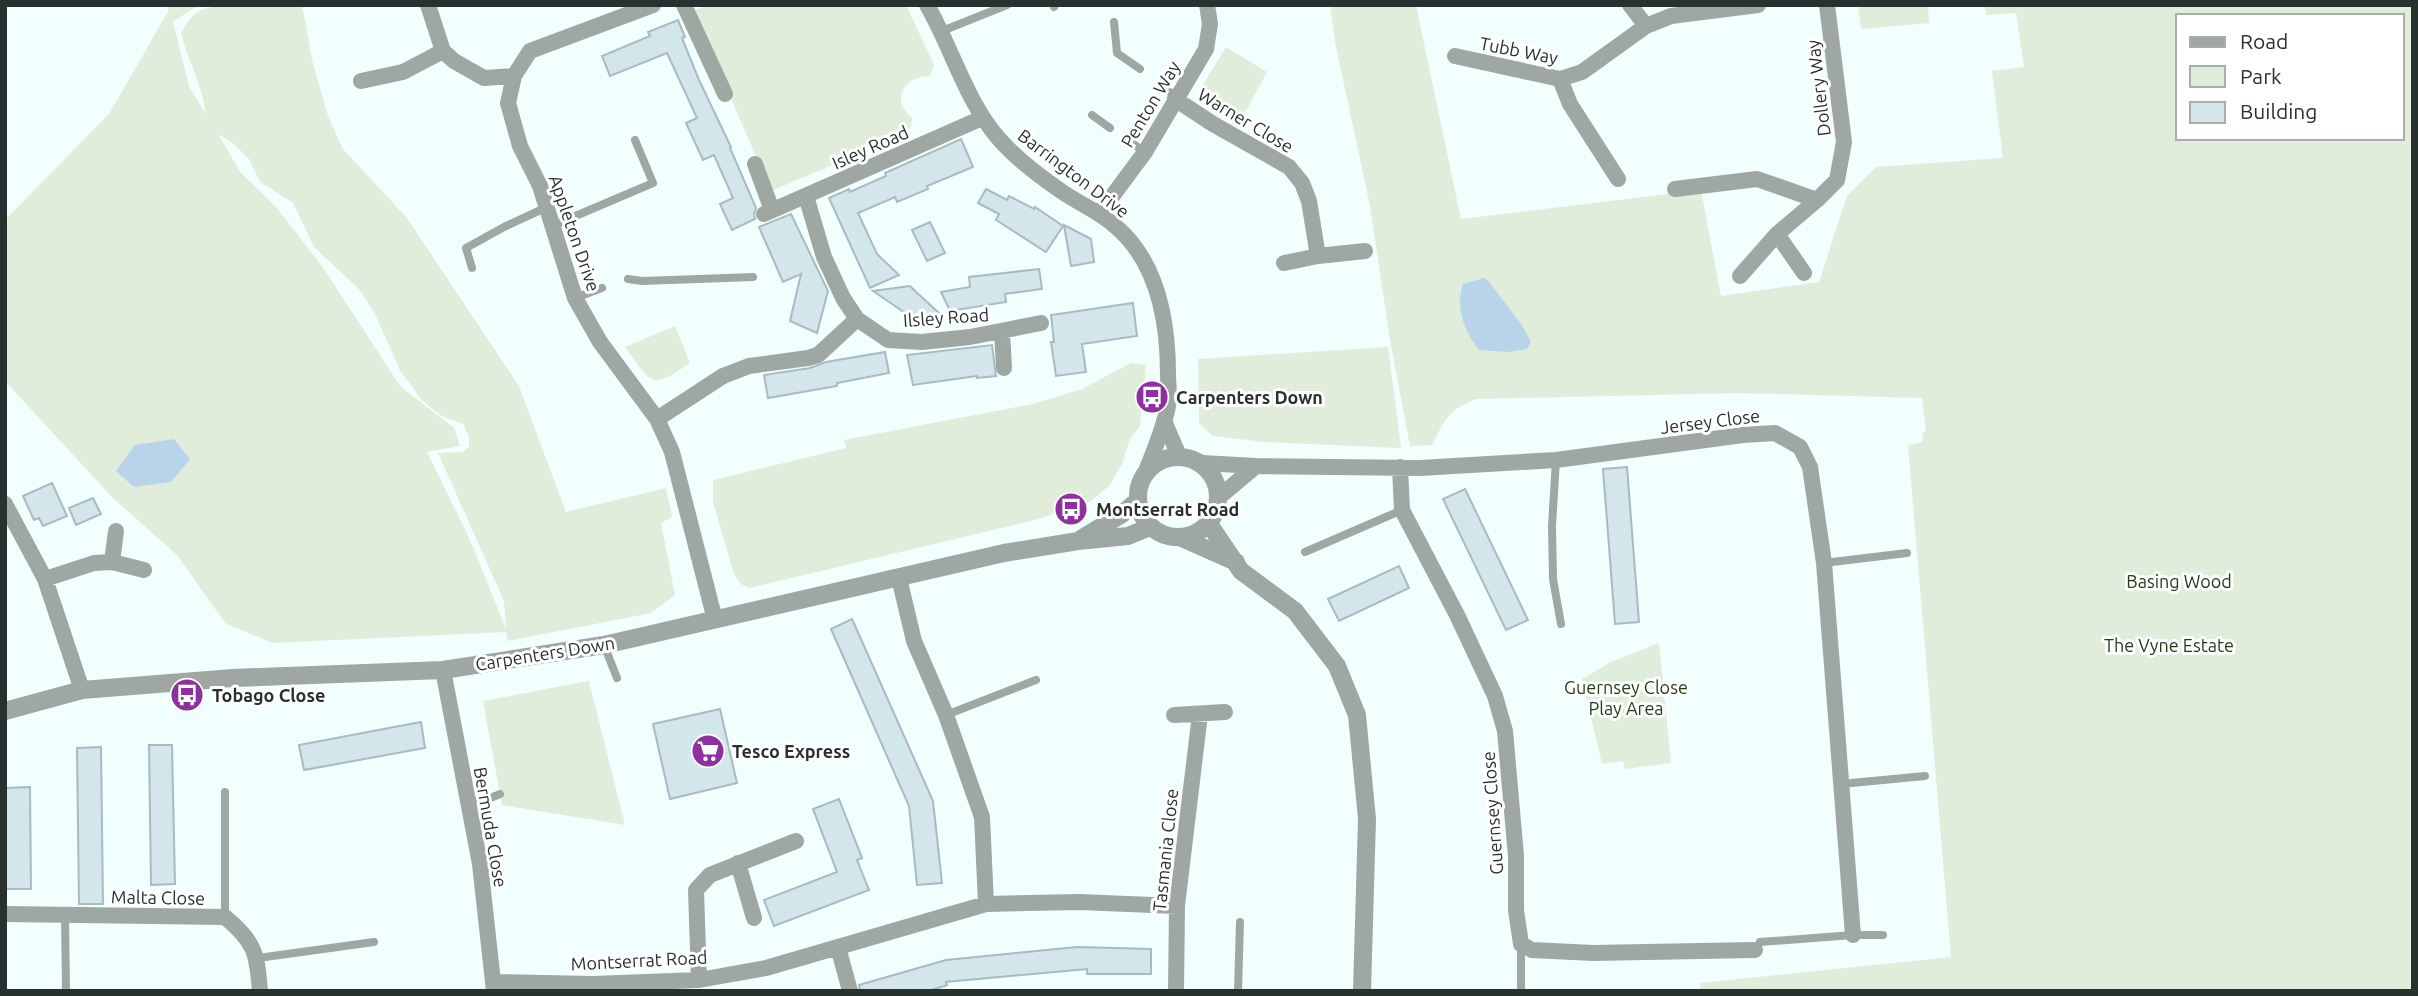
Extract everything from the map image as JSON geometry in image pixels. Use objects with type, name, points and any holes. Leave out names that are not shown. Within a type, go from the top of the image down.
[{"type":"street","points":[[428,5],[443,51],[454,61],[484,78],[514,76],[530,51],[653,5]]},
{"type":"street","points":[[684,5],[724,94]]},
{"type":"street","name":"Barrington Drive","points":[[927,5],[942,31],[982,118],[1014,155],[1061,191],[1115,225],[1131,241],[1146,263],[1158,289],[1165,321],[1168,357],[1168,404],[1146,471]]},
{"type":"street","name":"Penton Way","points":[[1099,214],[1145,152],[1206,49],[1210,24],[1207,5]]},
{"type":"street","points":[[1630,5],[1646,26]]},
{"type":"street","name":"Tubb Way","points":[[1455,56],[1560,79],[1582,72],[1646,26],[1671,16],[1758,5]]},
{"type":"street","name":"Dollery Way","points":[[1740,276],[1777,234],[1837,180],[1844,142],[1827,5]]},
{"type":"street","points":[[361,81],[403,72],[443,51]]},
{"type":"street","name":"Appleton Drive","points":[[514,76],[508,103],[520,146],[540,186],[575,299],[600,342],[657,419],[672,452],[715,620]]},
{"type":"street","points":[[1560,79],[1570,104],[1618,178]]},
{"type":"street","name":"Warner Close","points":[[1176,98],[1213,124],[1289,167],[1302,183],[1309,201],[1318,256]]},
{"type":"street","name":"Isley Road","points":[[755,164],[768,212],[982,118]]},
{"type":"street","points":[[1675,189],[1757,178],[1817,200]]},
{"type":"street","name":"Ilsley Road","points":[[806,196],[824,257],[843,298],[857,319],[888,340],[922,342],[1002,332],[1041,323]]},
{"type":"street","points":[[1777,234],[1804,273]]},
{"type":"street","points":[[1284,263],[1365,251]]},
{"type":"street","points":[[657,419],[723,376],[749,366],[818,355],[857,319]]},
{"type":"street","name":"Ilsley Road","points":[[1002,332],[1004,368]]},
{"type":"street","name":"Barrington Drive","points":[[1164,421],[1179,456]]},
{"type":"street","name":"Jersey Close","points":[[1202,464],[1400,467],[1556,460],[1775,433],[1800,447],[1810,467],[1824,563],[1853,935]]},
{"type":"street","points":[[1182,538],[1198,533],[1209,524],[1219,497],[1218,486],[1212,474],[1202,464],[1179,456],[1157,462],[1146,471],[1139,486],[1138,500],[1142,515],[1150,527],[1236,562]]},
{"type":"street","points":[[1219,497],[1256,466]]},
{"type":"street","name":"Guernsey Close","points":[[1400,467],[1402,510],[1457,615],[1495,696],[1502,719],[1509,769],[1516,856],[1516,910],[1521,944]]},
{"type":"street","points":[[1079,541],[1122,514],[1138,500]]},
{"type":"street","points":[[5,504],[45,579],[82,690]]},
{"type":"street","points":[[1209,524],[1241,571],[1295,611],[1337,666],[1357,715],[1367,819],[1362,991]]},
{"type":"street","name":"Carpenters Down","points":[[5,711],[82,690],[233,678],[443,670],[604,645],[1004,554],[1128,536],[1150,527]]},
{"type":"street","points":[[112,562],[116,531]]},
{"type":"street","points":[[45,579],[94,563],[112,562],[144,570]]},
{"type":"street","points":[[899,578],[914,641],[946,715],[982,817],[986,904]]},
{"type":"street","name":"Bermuda Close","points":[[443,670],[480,864],[494,986]]},
{"type":"street","points":[[1174,715],[1225,712]]},
{"type":"street","name":"Tasmania Close","points":[[1176,991],[1177,906],[1200,714]]},
{"type":"street","points":[[699,980],[696,890],[710,875],[796,841]]},
{"type":"street","points":[[738,863],[754,918]]},
{"type":"street","name":"Montserrat Road","points":[[494,986],[699,980],[766,968],[986,904],[1079,902],[1177,906]]},
{"type":"street","name":"Malta Close","points":[[5,914],[225,917],[244,933],[258,958],[260,991]]},
{"type":"street","points":[[1521,944],[1532,950],[1593,953],[1758,946]]},
{"type":"street","points":[[838,947],[850,991]]},
{"type":"lane","points":[[942,31],[1007,5]]},
{"type":"lane","points":[[1114,22],[1117,52],[1140,69]]},
{"type":"lane","points":[[1161,85],[1176,98]]},
{"type":"lane","points":[[1092,114],[1110,128]]},
{"type":"lane","points":[[552,226],[653,183],[635,140]]},
{"type":"lane","points":[[1129,141],[1145,152]]},
{"type":"lane","points":[[472,268],[466,248],[547,207]]},
{"type":"lane","points":[[628,279],[642,281],[753,278]]},
{"type":"lane","points":[[575,299],[602,288]]},
{"type":"lane","points":[[1556,460],[1552,526],[1553,579],[1561,624]]},
{"type":"lane","points":[[1305,552],[1402,510]]},
{"type":"lane","points":[[1824,563],[1907,553]]},
{"type":"lane","points":[[604,645],[617,678]]},
{"type":"lane","points":[[946,715],[1036,680]]},
{"type":"lane","points":[[1841,784],[1925,776]]},
{"type":"lane","points":[[225,792],[225,917]]},
{"type":"lane","points":[[467,802],[500,794]]},
{"type":"lane","points":[[65,916],[66,991]]},
{"type":"lane","points":[[1238,991],[1240,922]]},
{"type":"lane","points":[[1758,946],[1853,935],[1883,935]]},
{"type":"lane","points":[[258,958],[374,942]]},
{"type":"lane","points":[[1521,944],[1521,991]]},
{"type":"green space","points":[[166,5],[200,5],[173,21],[189,86],[206,115],[202,94],[181,33],[190,19],[198,12],[219,6],[302,5],[313,64],[328,116],[343,149],[407,218],[519,386],[566,512],[666,488],[672,517],[661,523],[675,595],[651,613],[508,641],[506,632],[272,643],[225,623],[177,555],[112,497],[5,381],[5,220],[109,114],[169,10]],"holes":[[[218,134],[234,144],[249,159],[260,182],[293,203],[314,247],[359,289],[374,312],[401,372],[422,400],[440,415],[463,424],[469,437],[469,447],[463,452],[438,453],[504,601],[506,629],[470,540],[427,452],[460,446],[454,428],[400,386],[324,269],[277,208],[241,173]]]},
{"type":"green space","points":[[707,5],[906,5],[934,65],[930,76],[913,80],[903,91],[902,105],[913,118],[908,133],[771,191],[693,11]]},
{"type":"green space","points":[[1330,5],[1416,5],[1461,219],[1701,190],[1721,296],[1819,282],[1847,196],[1876,167],[2003,158],[1992,71],[2024,67],[2016,13],[1986,15],[1985,5],[2413,5],[2413,991],[1700,991],[1700,983],[1951,957],[1908,445],[1922,442],[1926,430],[1922,398],[1738,393],[1476,399],[1448,416],[1432,445],[1410,446],[1390,340],[1370,206],[1336,47]]},
{"type":"green space","points":[[1858,5],[1928,5],[1929,23],[1861,29]]},
{"type":"green space","points":[[1226,47],[1267,72],[1239,124],[1204,99],[1201,88]]},
{"type":"green space","points":[[675,326],[690,363],[666,378],[653,379],[647,376],[625,347]]},
{"type":"green space","points":[[1388,347],[1401,448],[1265,442],[1213,436],[1199,423],[1198,359]]},
{"type":"green space","points":[[1131,363],[1146,365],[1140,426],[1130,439],[1122,464],[1110,485],[1091,501],[1035,520],[749,588],[741,584],[734,574],[713,502],[713,480],[846,448],[844,440],[1033,404],[1082,389]]},
{"type":"green space","name":"Guernsey Close Play Area","points":[[1659,643],[1671,763],[1625,769],[1623,761],[1602,764],[1582,679],[1611,662]]},
{"type":"green space","points":[[589,681],[625,825],[502,805],[483,701]]},
{"type":"water","points":[[1484,278],[1522,325],[1531,342],[1527,349],[1507,352],[1479,350],[1474,343],[1462,318],[1461,293],[1463,284]]},
{"type":"water","points":[[174,439],[190,459],[171,482],[134,487],[116,471],[135,445]]},
{"type":"building","points":[[678,20],[685,37],[682,38],[699,80],[756,208],[755,219],[732,230],[720,204],[733,198],[714,155],[703,160],[686,123],[697,118],[667,53],[610,76],[602,56],[650,36],[648,32]]},
{"type":"building","points":[[961,139],[973,167],[897,202],[895,197],[858,213],[877,254],[899,275],[870,288],[829,198],[886,176],[885,173]]},
{"type":"building","points":[[986,189],[1007,200],[1009,196],[1034,209],[1035,207],[1063,226],[1046,252],[996,220],[999,214],[978,203]]},
{"type":"building","points":[[791,214],[828,291],[817,333],[790,321],[801,274],[783,282],[759,227]]},
{"type":"building","points":[[930,222],[945,253],[927,261],[912,230]]},
{"type":"building","points":[[1064,225],[1091,239],[1094,262],[1071,266]]},
{"type":"building","points":[[1039,269],[1042,289],[1005,294],[1006,302],[950,311],[941,292],[970,287],[969,277]]},
{"type":"building","points":[[910,286],[939,313],[914,319],[873,291]]},
{"type":"building","points":[[1133,303],[1137,336],[1082,344],[1086,372],[1056,376],[1051,342],[1054,342],[1051,315]]},
{"type":"building","points":[[992,345],[996,376],[913,385],[907,355]]},
{"type":"building","points":[[885,352],[889,373],[837,383],[837,386],[768,398],[764,375]]},
{"type":"building","points":[[1627,467],[1639,622],[1615,624],[1603,469]]},
{"type":"building","points":[[52,483],[67,516],[43,526],[39,518],[34,520],[23,496]]},
{"type":"building","points":[[1465,489],[1528,620],[1506,630],[1443,499]]},
{"type":"building","points":[[93,498],[101,514],[76,525],[69,508]]},
{"type":"building","points":[[1399,566],[1409,588],[1339,621],[1328,599]]},
{"type":"building","points":[[852,619],[933,801],[942,883],[917,885],[909,806],[831,629]]},
{"type":"building","points":[[720,709],[737,783],[670,799],[653,724]]},
{"type":"building","points":[[421,722],[425,748],[304,770],[299,745]]},
{"type":"building","points":[[149,745],[172,745],[175,884],[151,885]]},
{"type":"building","points":[[101,747],[103,904],[79,904],[77,748]]},
{"type":"building","points":[[30,787],[31,889],[6,889],[5,788]]},
{"type":"building","points":[[839,799],[862,858],[857,860],[869,890],[774,926],[764,900],[837,872],[813,809]]},
{"type":"building","points":[[1077,947],[1151,949],[1151,974],[1087,974],[1087,969],[946,982],[947,985],[929,991],[860,991],[859,985],[946,960]]},
{"type":"place","name":"Carpenters Down","points":[[1152,397]]},
{"type":"place","name":"Montserrat Road","points":[[1071,509]]},
{"type":"place","name":"Tobago Close","points":[[187,695]]},
{"type":"place","name":"Tesco Express","points":[[708,751]]},
{"type":"park label","name":"Basing Wood","points":[[2179,581]]},
{"type":"park label","name":"The Vyne Estate","points":[[2169,645]]}]
